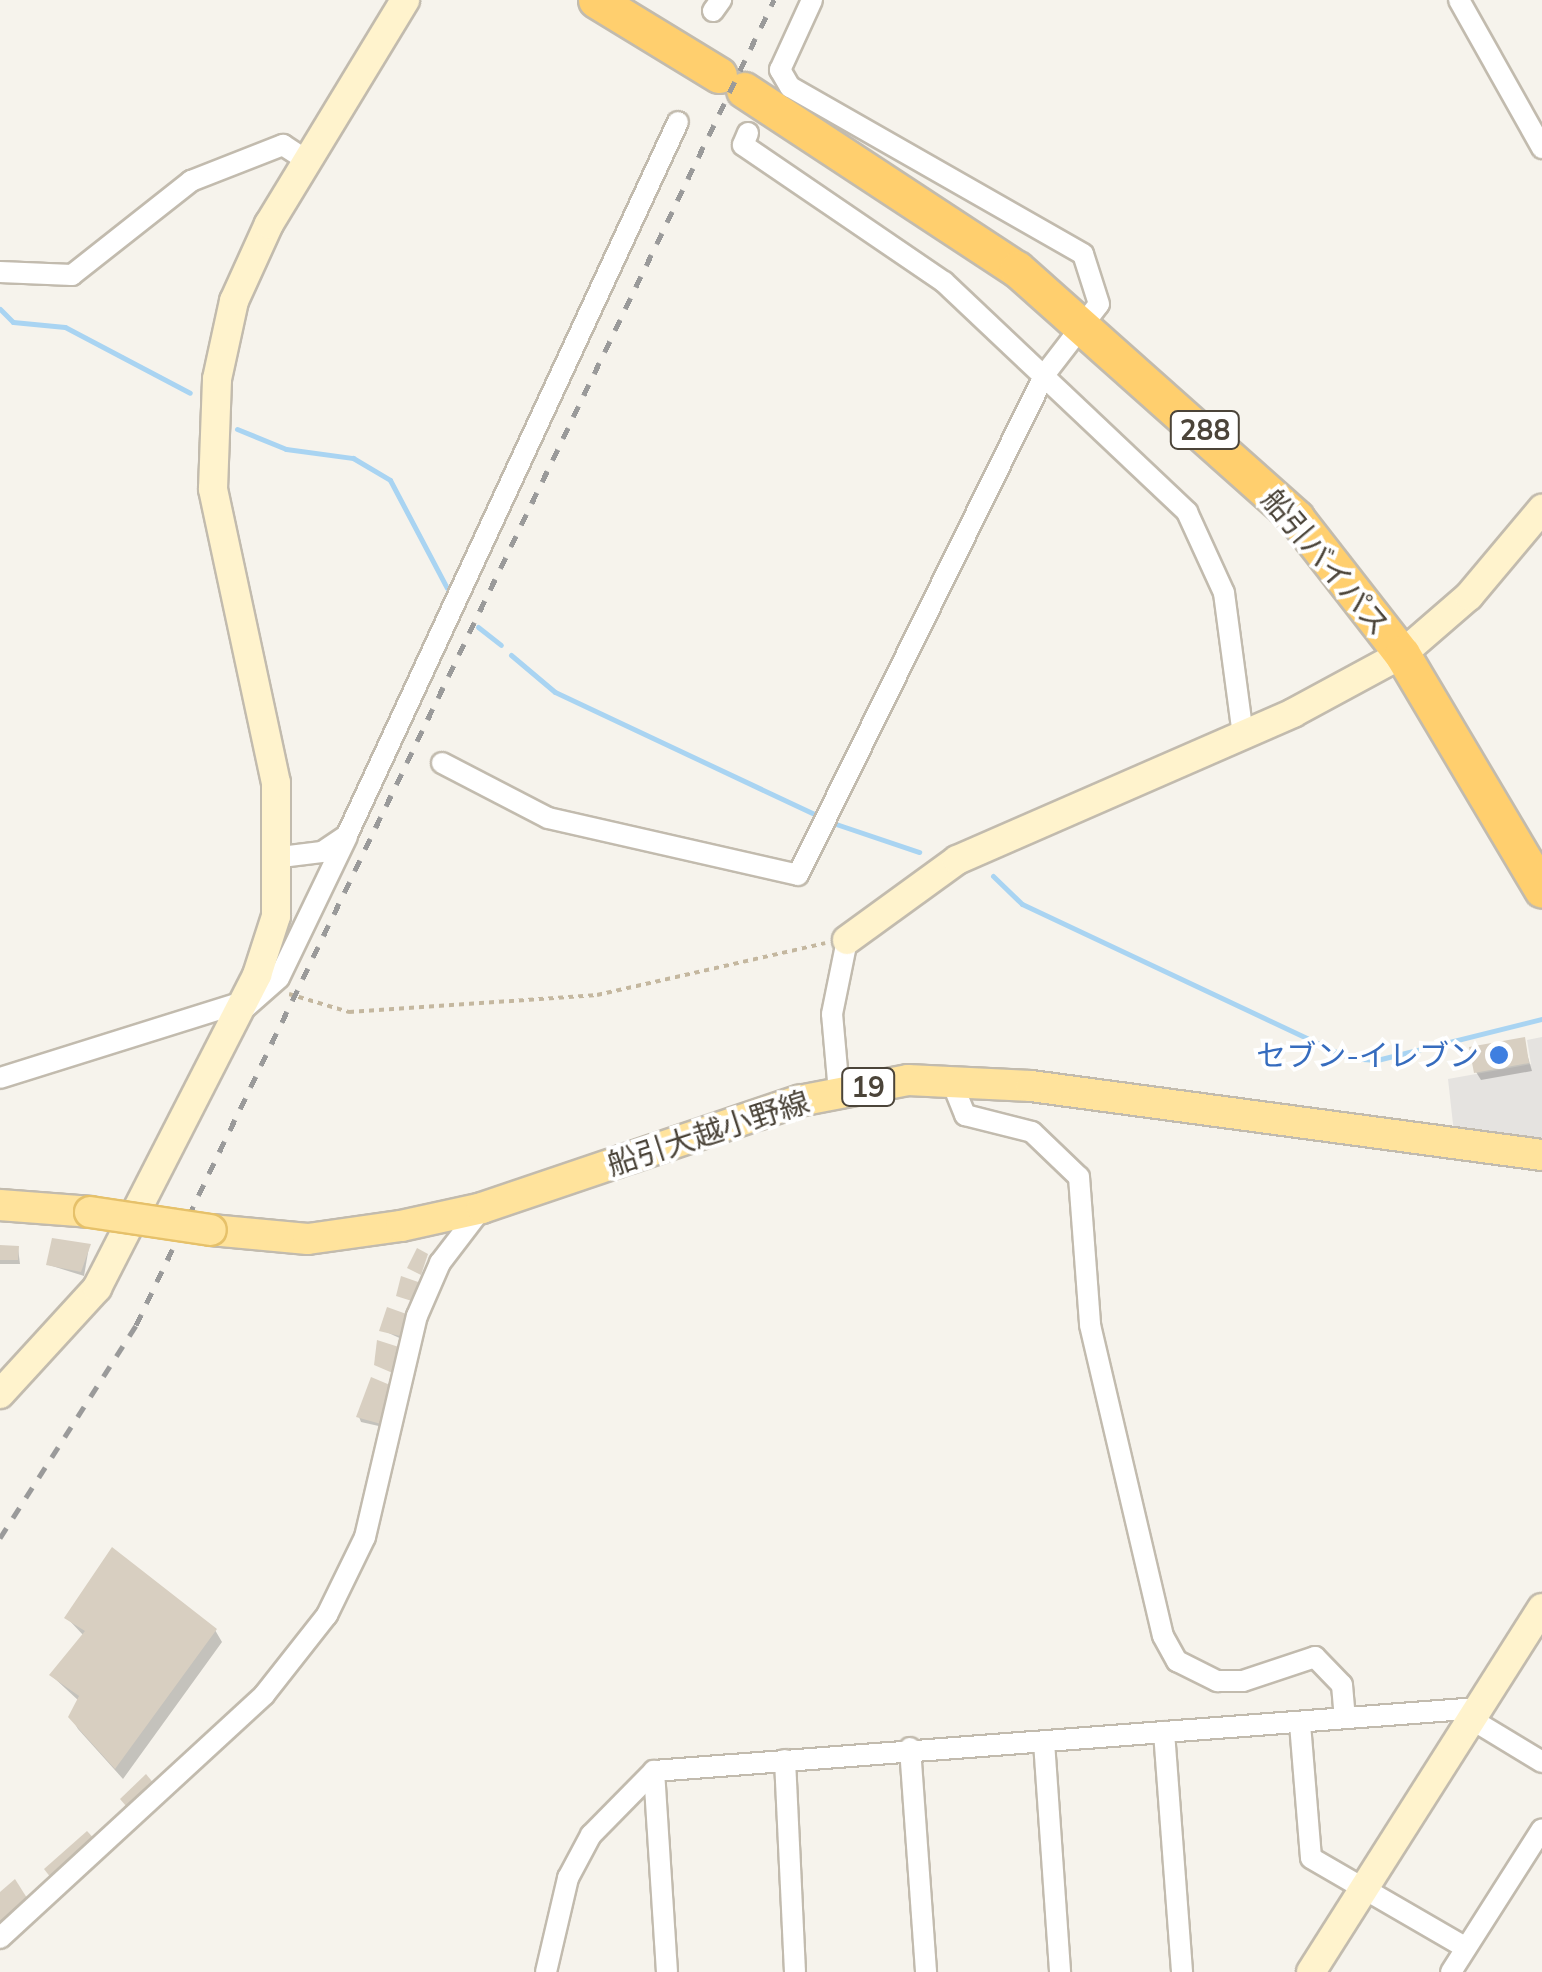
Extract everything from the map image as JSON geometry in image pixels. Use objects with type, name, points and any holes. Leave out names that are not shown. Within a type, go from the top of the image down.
[{"type":"highway","name":"船引バイパス","points":[[596,0],[903,187],[1086,324],[1296,518],[1402,654],[1542,890]]},
{"type":"main road","name":"船引大越小野線","points":[[0,1205],[90,1212],[211,1230],[339,1237],[482,1208],[838,1092],[951,1080],[1542,1155]]},
{"type":"street","points":[[0,1394],[98,1288],[240,1008],[276,916],[281,857],[276,783],[210,437],[234,301],[304,158],[405,0]]},
{"type":"street","points":[[442,763],[548,818],[798,875],[1045,374],[1086,324],[1101,286],[1083,254],[790,87],[780,70],[812,0]]},
{"type":"street","points":[[1459,0],[1542,148]]},
{"type":"street","points":[[0,1078],[240,1008],[270,986],[348,836],[678,122]]},
{"type":"street","points":[[748,133],[744,146],[944,282],[1186,512],[1207,546],[1224,593],[1244,735]]},
{"type":"street","points":[[0,272],[72,275],[191,181],[282,145],[304,158]]},
{"type":"street","points":[[838,1092],[832,1014],[847,940],[957,860],[1244,735],[1402,654],[1470,596],[1542,509]]},
{"type":"street","points":[[281,857],[322,852],[348,836]]},
{"type":"street","points":[[951,1080],[964,1115],[1032,1132],[1080,1178],[1090,1324],[1163,1636],[1177,1661],[1217,1681],[1244,1681],[1315,1657],[1342,1685],[1345,1718]]},
{"type":"street","points":[[0,1938],[264,1695],[326,1615],[365,1536],[417,1316],[440,1263],[482,1208]]},
{"type":"street","points":[[1312,1972],[1362,1886],[1542,1608]]},
{"type":"street","points":[[546,1972],[568,1878],[591,1835],[654,1771],[910,1748],[1474,1713],[1542,1762]]},
{"type":"street","points":[[1300,1724],[1311,1858],[1466,1948]]},
{"type":"street","points":[[1164,1732],[1182,1972]]},
{"type":"street","points":[[1044,1742],[1060,1972]]},
{"type":"street","points":[[910,1748],[926,1972]]},
{"type":"street","points":[[785,1760],[795,1972]]},
{"type":"street","points":[[654,1771],[667,1972]]},
{"type":"street","points":[[1452,1972],[1542,1829]]},
{"type":"path","points":[[270,986],[349,1012],[598,995],[847,940]]},
{"type":"shaded area","points":[[1542,1037],[1542,1145],[1454,1133],[1448,1079],[1531,1064],[1527,1040]]},
{"type":"building","name":"セブン-イレブン","points":[[1525,1037],[1529,1063],[1474,1073],[1469,1047]]},
{"type":"building","points":[[52,1238],[91,1244],[81,1272],[46,1265]]},
{"type":"building","points":[[0,1245],[19,1246],[18,1260],[0,1260]]},
{"type":"building","points":[[417,1248],[428,1254],[421,1275],[407,1268]]},
{"type":"building","points":[[401,1276],[421,1283],[415,1302],[396,1296]]},
{"type":"building","points":[[387,1307],[412,1316],[404,1337],[379,1331]]},
{"type":"building","points":[[377,1340],[402,1348],[395,1374],[374,1365]]},
{"type":"building","points":[[371,1377],[390,1385],[381,1424],[356,1417]]},
{"type":"building","points":[[112,1547],[217,1629],[115,1769],[68,1717],[79,1696],[49,1675],[85,1631],[64,1618]]},
{"type":"building","points":[[146,1774],[160,1791],[132,1813],[120,1799]]},
{"type":"building","points":[[87,1831],[100,1845],[58,1887],[44,1869]]},
{"type":"building","points":[[15,1879],[27,1898],[0,1921],[0,1892]]},
{"type":"waterway","points":[[0,309],[13,322],[65,327],[190,393]]},
{"type":"waterway","points":[[237,429],[286,449],[353,458],[390,480],[447,588]]},
{"type":"waterway","points":[[478,627],[501,645]]},
{"type":"waterway","points":[[511,655],[555,692],[823,818]]},
{"type":"waterway","points":[[833,823],[919,852]]},
{"type":"waterway","points":[[993,876],[1022,904],[1349,1058],[1377,1060],[1542,1019]]},
{"type":"railway","points":[[0,1538],[136,1325],[774,0]]},
{"type":"place","name":"セブン-イレブン","points":[[1499,1055]]}]
